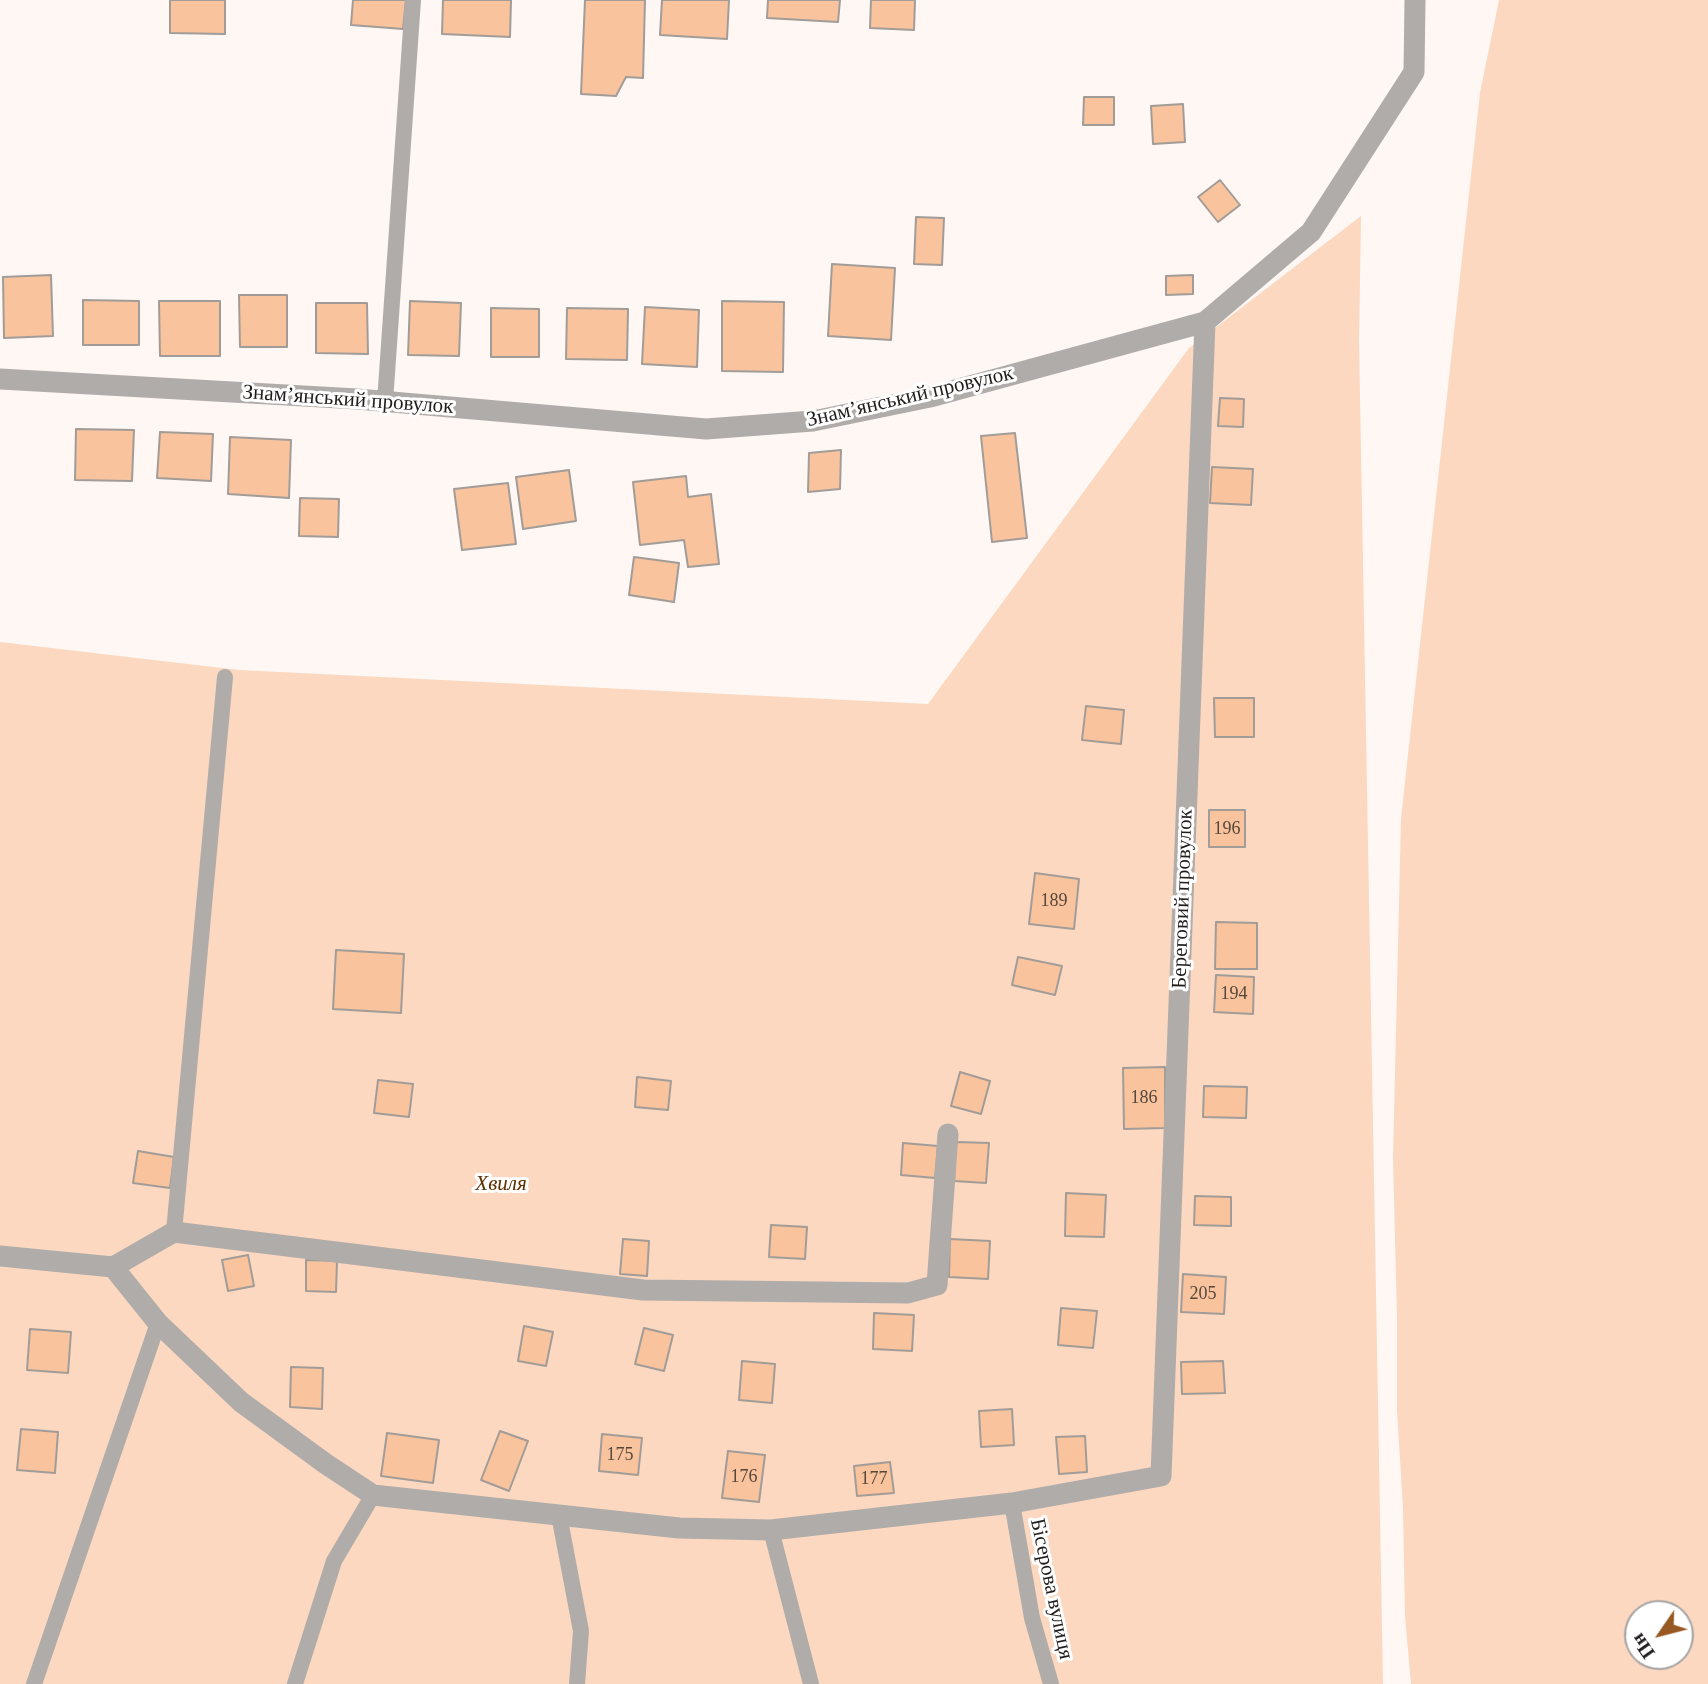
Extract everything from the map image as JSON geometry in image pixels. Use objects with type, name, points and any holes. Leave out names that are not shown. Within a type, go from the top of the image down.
[{"type":"street","name":"Знамʼянський провулок","points":[[0,379],[385,402],[706,429],[813,421],[930,397],[1205,322],[1311,232],[1414,72],[1415,0]]},
{"type":"street","name":"Береговий провулок","points":[[1012,1503],[1161,1476],[1205,322]]},
{"type":"street","points":[[0,1256],[113,1268],[174,1231],[643,1290],[908,1293],[937,1285],[948,1134]]},
{"type":"street","points":[[113,1268],[158,1323],[242,1402],[373,1495],[679,1528],[771,1530],[1012,1503]]},
{"type":"lane","points":[[385,402],[414,0]]},
{"type":"lane","points":[[174,1231],[225,677]]},
{"type":"lane","points":[[34,1684],[158,1323]]},
{"type":"lane","points":[[295,1684],[334,1561],[373,1495]]},
{"type":"lane","name":"Бісерова вулиця","points":[[1012,1503],[1032,1618],[1051,1684]]},
{"type":"lane","points":[[559,1516],[580,1632],[577,1684]]},
{"type":"lane","points":[[771,1530],[811,1684]]},
{"type":"green space","points":[[1499,0],[1708,0],[1708,1684],[1411,1684],[1405,1616],[1403,1508],[1397,1410],[1393,1158],[1401,819],[1480,93]]},
{"type":"green space","name":"Хвиля","points":[[1361,216],[1359,341],[1383,1684],[0,1684],[0,642],[239,670],[928,704],[1189,348]]},
{"type":"building","points":[[170,0],[225,0],[225,34],[170,33]]},
{"type":"building","points":[[353,0],[406,0],[403,29],[351,25]]},
{"type":"building","points":[[443,0],[511,0],[510,37],[442,34]]},
{"type":"building","points":[[585,0],[645,0],[643,78],[626,77],[616,96],[581,94]]},
{"type":"building","points":[[662,0],[729,0],[727,39],[660,35]]},
{"type":"building","points":[[768,0],[840,0],[838,22],[767,18]]},
{"type":"building","points":[[871,0],[915,0],[914,30],[870,28]]},
{"type":"building","points":[[1084,97],[1114,97],[1114,125],[1083,125]]},
{"type":"building","points":[[1183,104],[1185,142],[1153,144],[1151,106]]},
{"type":"building","points":[[1220,180],[1240,205],[1218,222],[1198,197]]},
{"type":"building","points":[[916,217],[944,218],[942,265],[914,264]]},
{"type":"building","points":[[832,264],[895,268],[891,340],[828,336]]},
{"type":"building","points":[[51,275],[53,336],[4,338],[3,277]]},
{"type":"building","points":[[1193,275],[1193,294],[1166,295],[1166,276]]},
{"type":"building","points":[[239,295],[287,295],[287,347],[240,347]]},
{"type":"building","points":[[83,300],[139,301],[139,345],[83,345]]},
{"type":"building","points":[[159,301],[220,301],[220,356],[160,356]]},
{"type":"building","points":[[410,301],[461,303],[459,356],[408,355]]},
{"type":"building","points":[[722,301],[784,302],[783,372],[722,371]]},
{"type":"building","points":[[316,303],[367,303],[368,354],[316,353]]},
{"type":"building","points":[[645,307],[699,310],[697,367],[642,364]]},
{"type":"building","points":[[491,308],[539,309],[539,357],[491,357]]},
{"type":"building","points":[[567,308],[628,309],[627,360],[566,359]]},
{"type":"building","points":[[1220,398],[1244,399],[1243,427],[1218,426]]},
{"type":"building","points":[[76,429],[134,430],[132,481],[75,480]]},
{"type":"building","points":[[160,432],[213,434],[211,481],[157,478]]},
{"type":"building","points":[[1015,433],[1027,538],[992,542],[981,436]]},
{"type":"building","points":[[230,437],[291,440],[289,498],[228,494]]},
{"type":"building","points":[[841,450],[840,489],[808,492],[809,453]]},
{"type":"building","points":[[1212,467],[1253,469],[1251,505],[1210,503]]},
{"type":"building","points":[[569,470],[576,521],[523,529],[516,477]]},
{"type":"building","points":[[686,476],[688,497],[711,494],[719,564],[688,567],[684,540],[640,545],[633,482]]},
{"type":"building","points":[[508,483],[516,544],[462,550],[454,489]]},
{"type":"building","points":[[300,498],[339,499],[338,537],[299,536]]},
{"type":"building","points":[[634,557],[679,563],[674,602],[629,595]]},
{"type":"building","points":[[1214,698],[1254,698],[1254,737],[1215,737]]},
{"type":"building","points":[[1086,706],[1124,710],[1121,744],[1082,740]]},
{"type":"building","points":[[1209,810],[1245,810],[1245,847],[1209,847]]},
{"type":"building","points":[[1035,873],[1079,879],[1074,929],[1029,924]]},
{"type":"building","points":[[1216,922],[1257,923],[1257,969],[1215,969]]},
{"type":"building","points":[[336,950],[404,954],[401,1013],[333,1009]]},
{"type":"building","points":[[1018,957],[1062,966],[1055,995],[1012,985]]},
{"type":"building","points":[[1216,975],[1254,977],[1253,1014],[1214,1012]]},
{"type":"building","points":[[1165,1067],[1165,1128],[1124,1129],[1123,1068]]},
{"type":"building","points":[[960,1072],[990,1081],[981,1114],[951,1106]]},
{"type":"building","points":[[637,1077],[671,1081],[668,1110],[635,1107]]},
{"type":"building","points":[[378,1080],[413,1084],[409,1117],[374,1113]]},
{"type":"building","points":[[1204,1086],[1247,1087],[1246,1118],[1203,1117]]},
{"type":"building","points":[[956,1142],[989,1143],[986,1183],[954,1181]]},
{"type":"building","points":[[903,1143],[938,1146],[935,1178],[901,1175]]},
{"type":"building","points":[[138,1151],[174,1157],[170,1188],[133,1183]]},
{"type":"building","points":[[1066,1193],[1106,1195],[1104,1237],[1065,1236]]},
{"type":"building","points":[[1195,1196],[1231,1197],[1231,1226],[1194,1225]]},
{"type":"building","points":[[771,1225],[807,1227],[805,1259],[769,1257]]},
{"type":"building","points":[[623,1239],[649,1241],[647,1276],[620,1274]]},
{"type":"building","points":[[950,1239],[990,1241],[988,1279],[949,1277]]},
{"type":"building","points":[[248,1255],[254,1286],[228,1291],[222,1260]]},
{"type":"building","points":[[306,1260],[337,1261],[336,1292],[306,1291]]},
{"type":"building","points":[[1183,1274],[1226,1277],[1224,1314],[1181,1312]]},
{"type":"building","points":[[1061,1308],[1097,1311],[1093,1348],[1058,1345]]},
{"type":"building","points":[[874,1313],[914,1315],[912,1351],[873,1349]]},
{"type":"building","points":[[524,1326],[553,1332],[546,1366],[518,1361]]},
{"type":"building","points":[[644,1328],[673,1335],[664,1371],[635,1364]]},
{"type":"building","points":[[30,1329],[71,1332],[68,1373],[27,1370]]},
{"type":"building","points":[[742,1361],[775,1364],[772,1403],[739,1400]]},
{"type":"building","points":[[1223,1361],[1225,1393],[1182,1394],[1181,1362]]},
{"type":"building","points":[[291,1367],[323,1368],[322,1409],[290,1407]]},
{"type":"building","points":[[1012,1409],[1014,1445],[981,1447],[979,1411]]},
{"type":"building","points":[[21,1429],[58,1432],[55,1473],[17,1470]]},
{"type":"building","points":[[500,1431],[528,1441],[509,1491],[481,1480]]},
{"type":"building","points":[[387,1433],[439,1440],[433,1483],[381,1476]]},
{"type":"building","points":[[602,1434],[642,1438],[638,1475],[599,1471]]},
{"type":"building","points":[[1085,1436],[1087,1472],[1059,1474],[1056,1437]]},
{"type":"building","points":[[728,1451],[765,1455],[759,1502],[722,1498]]},
{"type":"building","points":[[890,1462],[894,1493],[857,1496],[854,1466]]}]
